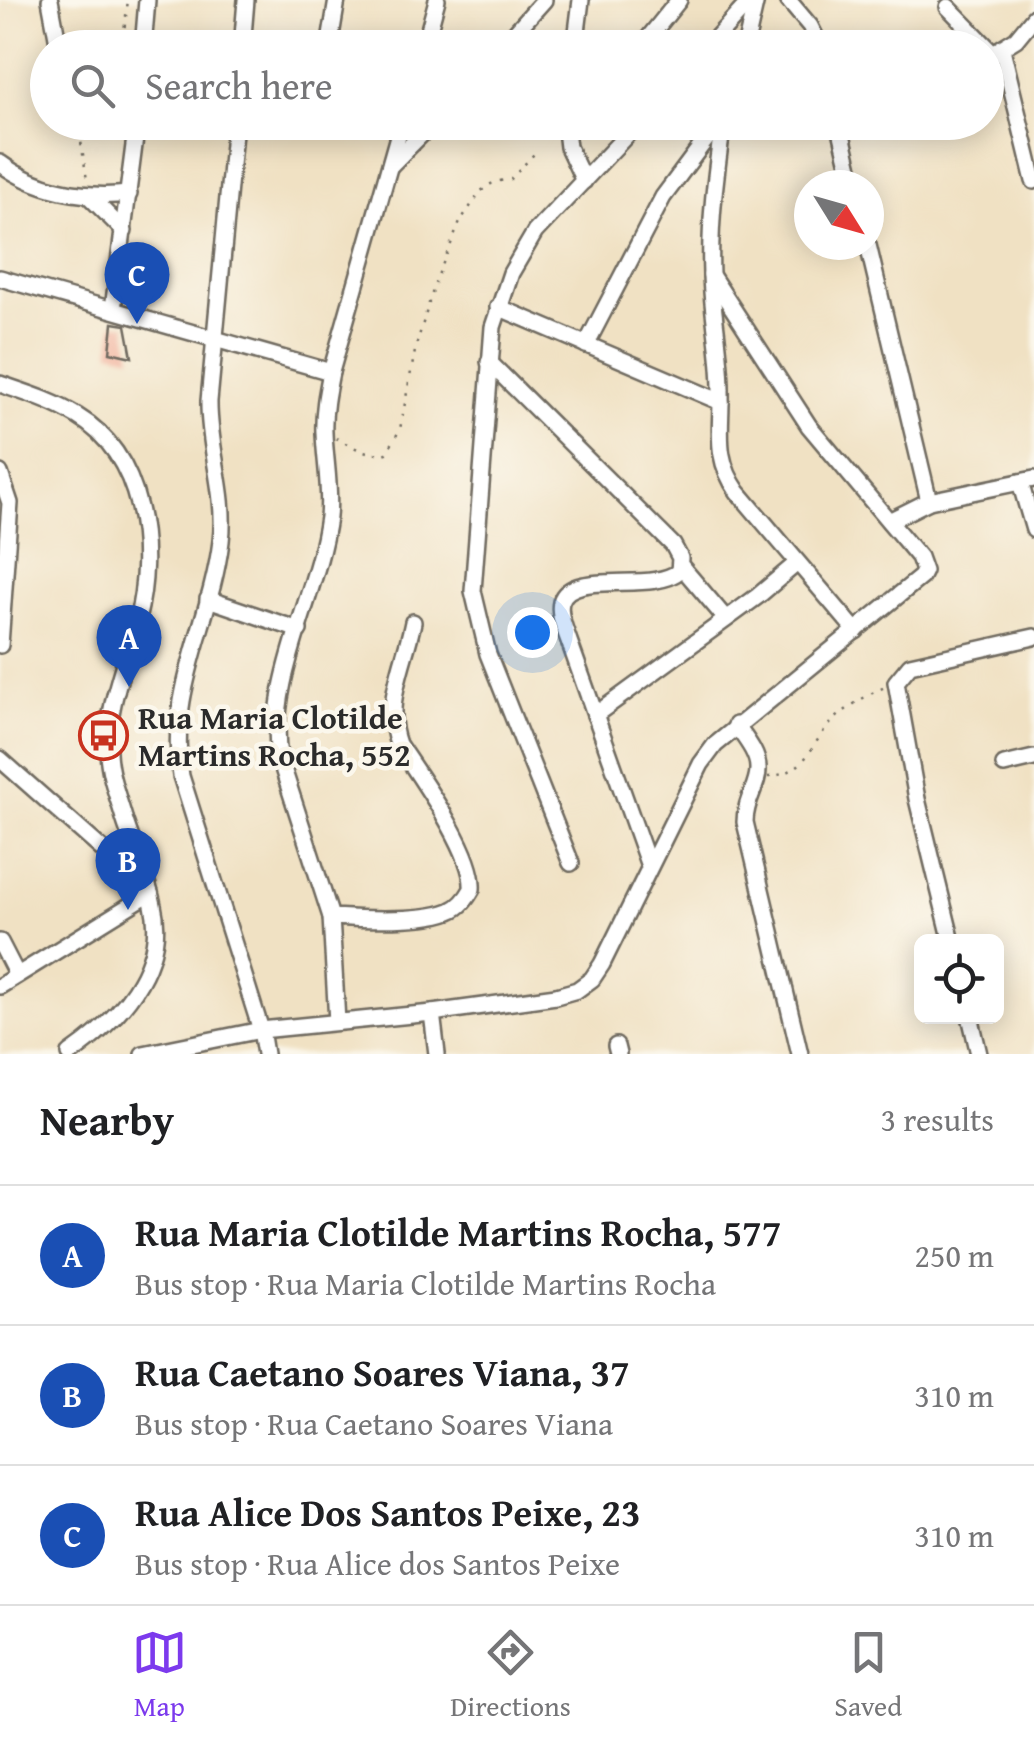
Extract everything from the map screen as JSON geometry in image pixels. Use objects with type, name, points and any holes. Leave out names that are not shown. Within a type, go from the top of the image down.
[{"type":"street","points":[[50,0],[56,30]]},
{"type":"street","points":[[144,30],[147,0]]},
{"type":"street","points":[[244,30],[246,0]]},
{"type":"street","points":[[332,30],[337,0]]},
{"type":"street","points":[[429,30],[437,0]]},
{"type":"street","points":[[517,30],[542,0]]},
{"type":"street","points":[[578,30],[581,0]]},
{"type":"street","points":[[655,30],[679,0]]},
{"type":"street","points":[[724,30],[753,0]]},
{"type":"street","points":[[749,30],[753,0]]},
{"type":"street","points":[[788,0],[812,30]]},
{"type":"street","points":[[948,7],[972,30]]},
{"type":"street","points":[[1004,48],[1028,38],[1034,17]]},
{"type":"street","points":[[1004,84],[1034,181]]},
{"type":"street","points":[[112,309],[134,140]]},
{"type":"street","points":[[234,140],[211,371],[209,431],[220,490],[222,538],[186,680],[176,746],[181,776],[262,1030],[266,1054]]},
{"type":"street","points":[[337,1022],[331,917],[278,756],[276,736],[281,696],[328,517],[324,405],[395,140]]},
{"type":"street","points":[[390,166],[417,140]]},
{"type":"street","points":[[567,140],[584,181]]},
{"type":"street","points":[[571,863],[508,708],[476,611],[474,573],[489,362],[498,307],[511,273],[535,232],[622,140]]},
{"type":"street","points":[[586,345],[663,196],[707,140]]},
{"type":"street","points":[[719,140],[711,275],[723,468],[738,492],[856,631]]},
{"type":"street","points":[[844,140],[851,170]]},
{"type":"street","points":[[0,164],[41,184],[90,197],[129,194]]},
{"type":"street","points":[[90,197],[124,231]]},
{"type":"street","points":[[872,260],[929,501]]},
{"type":"street","points":[[142,1054],[262,1030],[432,1014],[577,990],[592,979],[602,964],[701,764],[736,725],[914,584],[924,571],[920,557],[810,426],[711,275]]},
{"type":"street","points":[[0,278],[331,372]]},
{"type":"street","points":[[498,307],[721,402]]},
{"type":"street","points":[[489,362],[673,544],[681,566],[726,619]]},
{"type":"street","points":[[0,384],[60,407],[96,430],[119,460],[137,504],[144,538],[145,582],[110,718],[108,756],[150,892],[156,934],[142,978],[107,1025],[70,1054]]},
{"type":"street","points":[[0,473],[10,503],[0,636]]},
{"type":"street","points":[[889,521],[929,501],[1027,481],[1034,530]]},
{"type":"street","points":[[594,715],[797,564]]},
{"type":"street","points":[[649,866],[562,618],[562,599],[584,584],[665,580],[681,566]]},
{"type":"street","points":[[208,599],[299,630]]},
{"type":"street","points":[[331,917],[449,912],[467,898],[472,888],[470,868],[392,728],[393,697],[413,622]]},
{"type":"street","points":[[950,934],[918,799],[896,682],[910,665],[1034,637]]},
{"type":"street","points":[[736,725],[755,755],[757,778],[748,795],[745,822],[800,1054]]},
{"type":"street","points":[[1004,765],[1034,758]]},
{"type":"street","points":[[0,759],[150,892]]},
{"type":"street","points":[[0,986],[150,892]]},
{"type":"street","points":[[0,942],[16,976]]},
{"type":"street","points":[[432,1014],[437,1054]]},
{"type":"street","points":[[972,1024],[979,1054]]},
{"type":"path","points":[[124,30],[128,0]]},
{"type":"path","points":[[81,140],[90,197]]},
{"type":"path","points":[[324,432],[358,449],[388,453],[400,428],[416,346],[436,280],[461,220],[482,190],[494,182],[510,179],[534,154]]},
{"type":"path","points":[[757,778],[792,771],[805,760],[834,719],[873,692],[896,682]]},
{"type":"building","points":[[113,323],[126,325],[132,357],[110,352]]},
{"type":"place","name":"Rua Alice Dos Santos Peixe, 23","points":[[137,324]]},
{"type":"place","name":"Rua Maria Clotilde Martins Rocha, 577","points":[[129,687]]},
{"type":"place","name":"Rua Maria Clotilde Martins Rocha, 552","points":[[103,735]]},
{"type":"place","name":"Rua Caetano Soares Viana, 37","points":[[128,910]]}]
